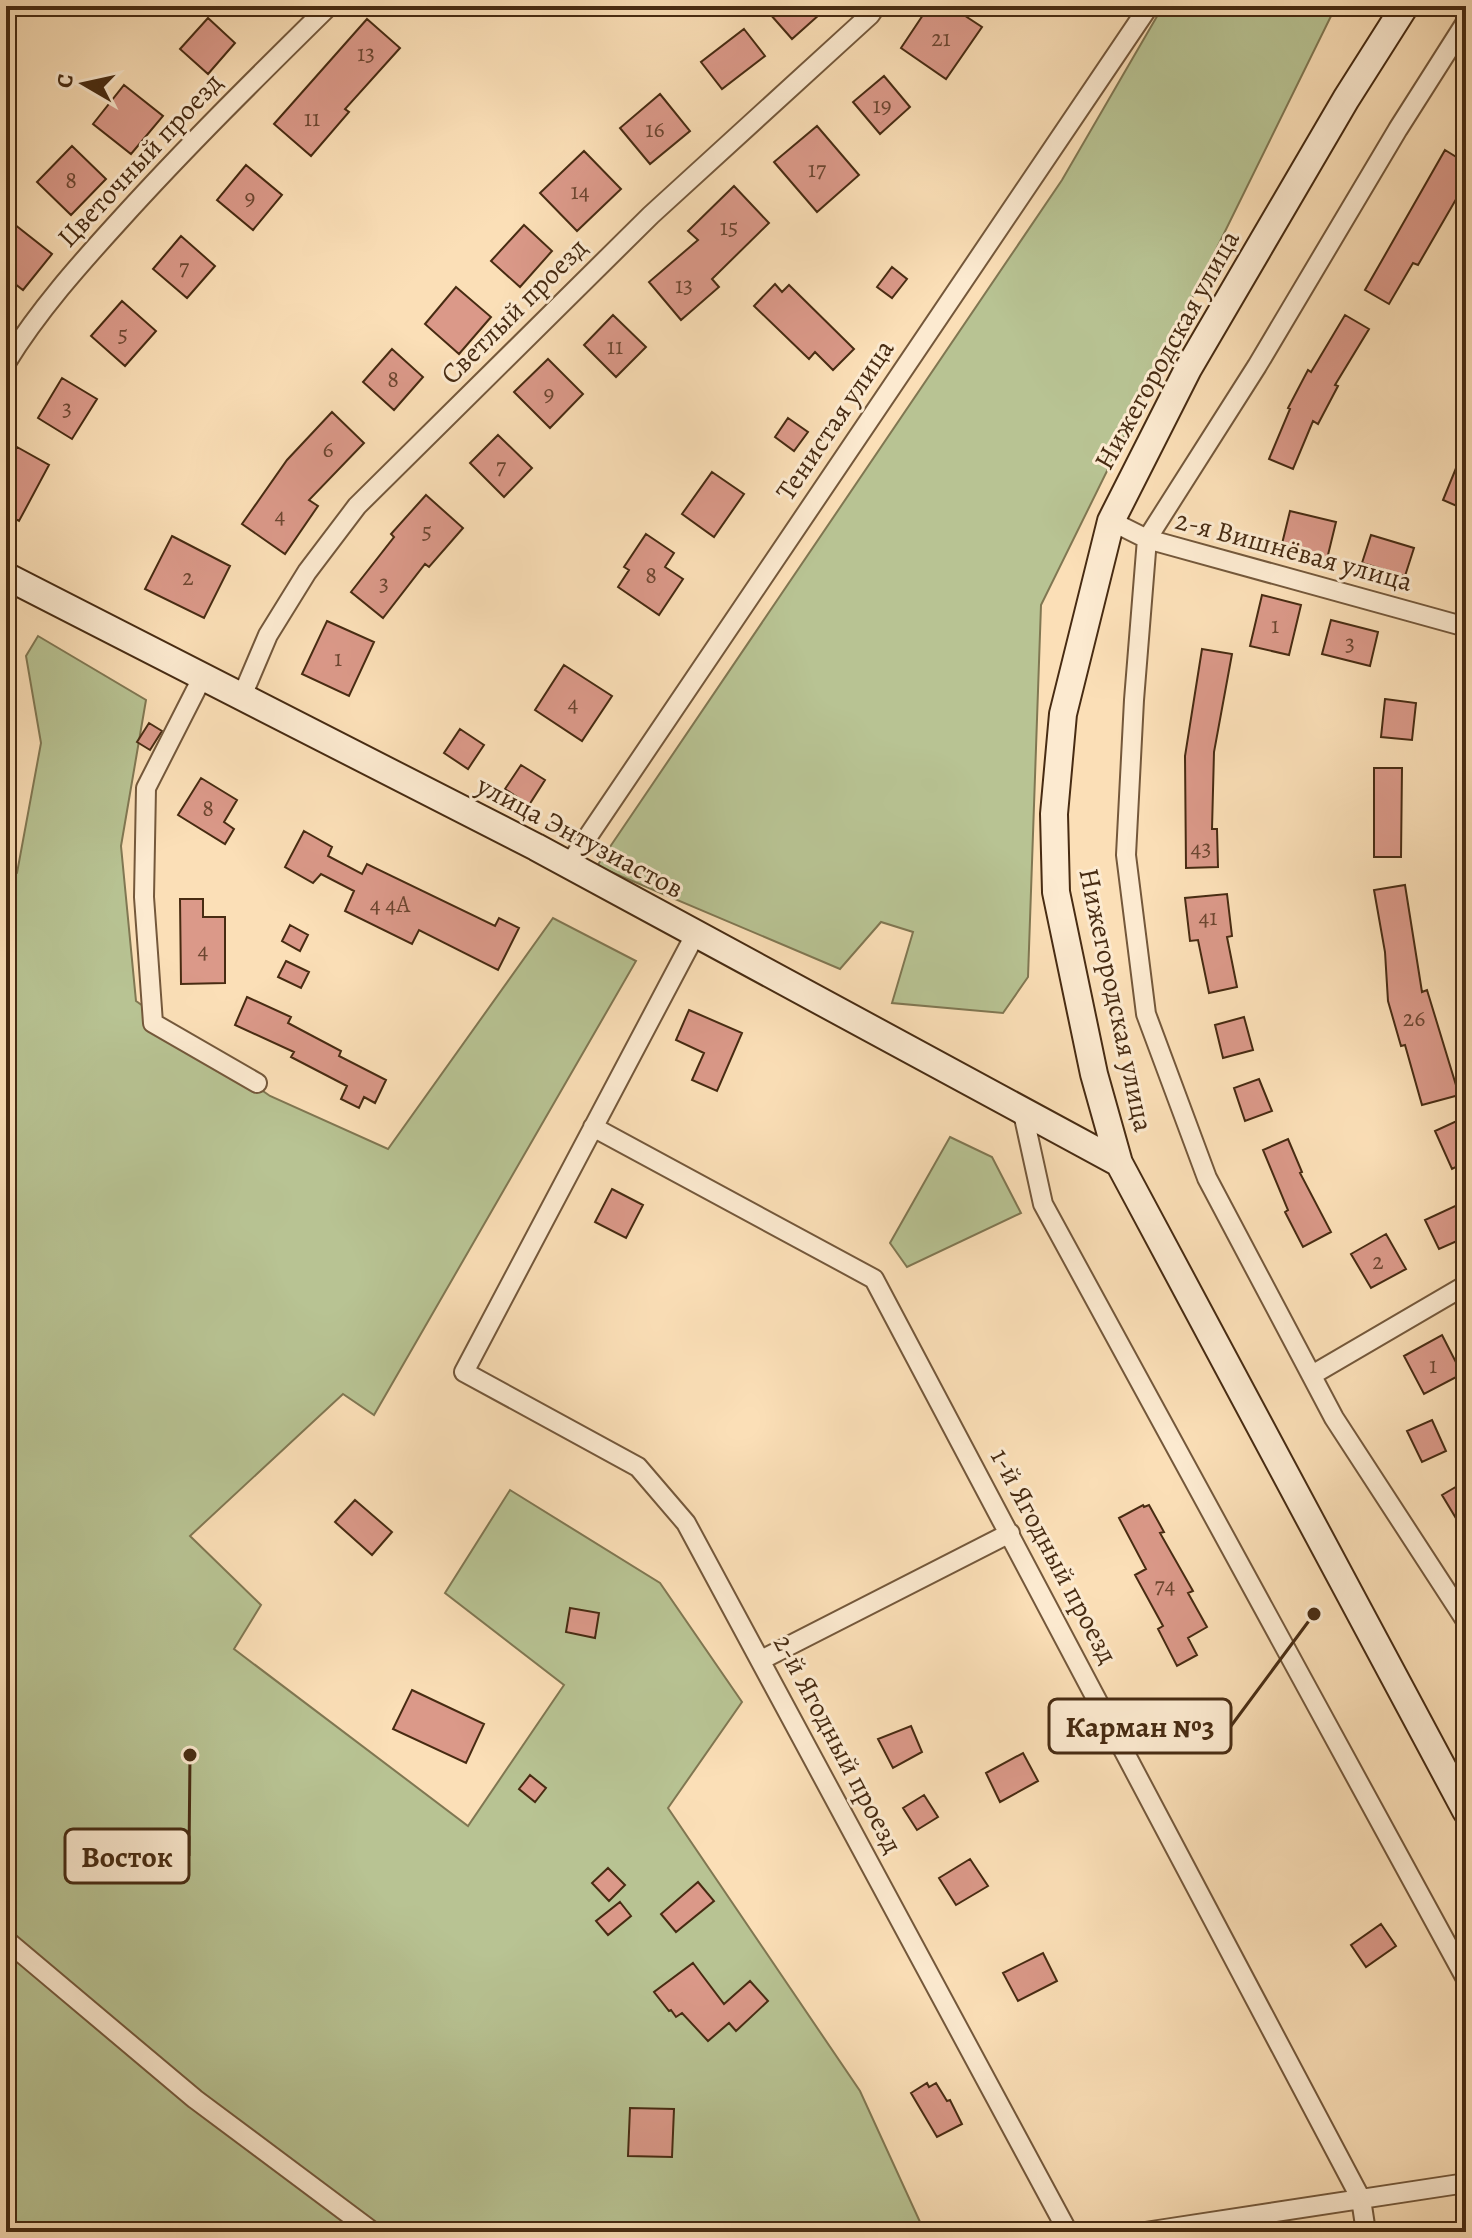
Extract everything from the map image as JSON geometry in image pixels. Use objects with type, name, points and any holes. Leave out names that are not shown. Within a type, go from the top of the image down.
[{"type":"street","name":"Цветочный проезд","points":[[6,363],[82,263],[148,189],[329,6]]},
{"type":"street","name":"Светлый проезд","points":[[242,696],[268,635],[307,572],[357,506],[641,225],[870,15],[876,6]]},
{"type":"street","name":"Тенистая улица","points":[[568,866],[1149,6]]},
{"type":"street","name":"Нижегородская улица","points":[[1405,6],[1346,99],[1188,369],[1111,521],[1063,714],[1054,814],[1056,892],[1094,1074],[1119,1163],[1466,1811]]},
{"type":"street","points":[[1466,22],[1398,129],[1257,366],[1147,539],[1126,855],[1146,1014],[1207,1178],[1334,1418],[1466,1621]]},
{"type":"street","name":"2-я Вишнёвая улица","points":[[1111,521],[1147,539],[1466,627]]},
{"type":"street","name":"улица Энтузиастов","points":[[6,576],[568,866],[1119,1163]]},
{"type":"street","points":[[203,676],[146,788],[144,897],[153,1023],[257,1083]]},
{"type":"street","points":[[593,1127],[695,935]]},
{"type":"street","points":[[1023,1113],[1043,1204],[1466,1979]]},
{"type":"street","name":"2-й Ягодный проезд","points":[[593,1127],[464,1372],[638,1467],[686,1523],[1068,2232]]},
{"type":"street","name":"1-й Ягодный проезд","points":[[593,1127],[874,1279],[1361,2199],[1366,2232]]},
{"type":"street","points":[[1312,1375],[1466,1285]]},
{"type":"street","points":[[761,1660],[1010,1533]]},
{"type":"street","points":[[6,1940],[195,2099],[373,2232]]},
{"type":"street","points":[[1145,2232],[1466,2183]]},
{"type":"green space","points":[[1163,6],[1336,6],[1041,605],[1028,977],[1003,1013],[892,1003],[913,932],[881,922],[840,969],[597,866],[1062,180]]},
{"type":"green space","points":[[38,636],[146,700],[121,846],[136,1001],[270,1096],[388,1149],[553,918],[636,961],[374,1415],[343,1394],[190,1536],[261,1605],[234,1649],[468,1826],[564,1685],[445,1593],[510,1490],[660,1583],[742,1702],[668,1808],[860,2091],[927,2232],[6,2232],[6,880],[17,873],[41,743],[26,656]]},
{"type":"green space","points":[[950,1137],[992,1157],[1021,1213],[907,1267],[890,1243]]},
{"type":"building","points":[[763,6],[829,6],[792,39]]},
{"type":"building","points":[[929,6],[950,6],[982,27],[946,79],[901,48]]},
{"type":"building","points":[[208,18],[235,43],[208,74],[180,49]]},
{"type":"building","points":[[367,19],[400,48],[345,109],[349,112],[311,156],[274,124]]},
{"type":"building","points":[[744,29],[765,56],[722,89],[701,62]]},
{"type":"building","points":[[884,76],[910,107],[880,134],[853,102]]},
{"type":"building","points":[[124,85],[163,116],[131,154],[93,124]]},
{"type":"building","points":[[660,94],[690,131],[650,164],[620,128]]},
{"type":"building","points":[[817,126],[859,175],[817,212],[774,162]]},
{"type":"building","points":[[72,146],[106,179],[71,215],[37,182]]},
{"type":"building","points":[[1445,150],[1466,163],[1466,182],[1418,265],[1413,263],[1389,304],[1365,290]]},
{"type":"building","points":[[584,151],[621,189],[577,231],[540,193]]},
{"type":"building","points":[[246,165],[282,195],[253,230],[217,200]]},
{"type":"building","points":[[734,186],[769,223],[712,279],[719,287],[681,320],[649,282],[698,240],[688,231]]},
{"type":"building","points":[[14,224],[52,254],[23,290],[6,277],[6,234]]},
{"type":"building","points":[[524,225],[552,251],[520,287],[491,261]]},
{"type":"building","points":[[181,236],[215,266],[187,298],[153,269]]},
{"type":"building","points":[[892,267],[907,279],[892,298],[877,287]]},
{"type":"building","points":[[775,284],[782,292],[789,285],[854,349],[833,370],[815,352],[809,359],[754,306]]},
{"type":"building","points":[[456,287],[491,317],[459,354],[425,324]]},
{"type":"building","points":[[122,301],[156,331],[125,366],[91,336]]},
{"type":"building","points":[[613,315],[646,347],[616,377],[584,345]]},
{"type":"building","points":[[1345,315],[1369,329],[1335,385],[1338,386],[1318,424],[1313,421],[1293,469],[1269,459],[1288,408],[1308,370],[1311,372]]},
{"type":"building","points":[[392,349],[423,377],[394,410],[363,382]]},
{"type":"building","points":[[548,359],[583,394],[550,428],[514,392]]},
{"type":"building","points":[[62,378],[97,399],[72,439],[38,418]]},
{"type":"building","points":[[332,412],[364,443],[309,500],[318,506],[285,554],[242,524],[287,460]]},
{"type":"building","points":[[788,418],[808,432],[794,451],[775,437]]},
{"type":"building","points":[[498,435],[532,468],[504,497],[470,463]]},
{"type":"building","points":[[1466,446],[1466,510],[1443,500]]},
{"type":"building","points":[[17,447],[49,465],[19,521],[6,514],[6,467]]},
{"type":"building","points":[[712,472],[744,494],[714,537],[682,514]]},
{"type":"building","points":[[426,495],[463,528],[429,567],[425,564],[383,618],[351,592],[394,537],[391,534]]},
{"type":"building","points":[[1290,511],[1336,522],[1327,559],[1281,548]]},
{"type":"building","points":[[646,534],[674,553],[665,567],[683,579],[659,615],[618,587],[629,570],[624,567]]},
{"type":"building","points":[[1371,535],[1414,548],[1405,576],[1362,563]]},
{"type":"building","points":[[172,536],[230,566],[204,618],[145,589]]},
{"type":"building","points":[[1262,595],[1301,605],[1289,655],[1250,646]]},
{"type":"building","points":[[1331,620],[1378,632],[1370,666],[1322,654]]},
{"type":"building","points":[[327,621],[374,642],[349,696],[302,674]]},
{"type":"building","points":[[1202,649],[1232,654],[1214,752],[1212,829],[1217,829],[1218,867],[1186,868],[1185,756]]},
{"type":"building","points":[[564,665],[612,696],[582,741],[535,710]]},
{"type":"building","points":[[1385,699],[1416,703],[1412,740],[1381,737]]},
{"type":"building","points":[[149,723],[162,731],[150,750],[137,742]]},
{"type":"building","points":[[460,729],[484,745],[468,769],[444,753]]},
{"type":"building","points":[[521,765],[545,780],[529,805],[505,789]]},
{"type":"building","points":[[1374,768],[1402,768],[1401,857],[1374,857]]},
{"type":"building","points":[[201,778],[237,800],[224,822],[234,829],[225,844],[178,815]]},
{"type":"building","points":[[304,831],[332,847],[328,856],[362,874],[367,864],[495,926],[499,918],[519,928],[498,970],[419,930],[412,944],[345,911],[354,891],[321,874],[313,883],[285,867]]},
{"type":"building","points":[[1405,885],[1422,992],[1427,990],[1459,1095],[1422,1105],[1405,1045],[1401,1046],[1388,1001],[1385,952],[1374,890]]},
{"type":"building","points":[[1227,894],[1232,936],[1227,937],[1237,987],[1209,993],[1198,940],[1190,941],[1185,898]]},
{"type":"building","points":[[180,899],[203,899],[203,917],[225,917],[225,983],[181,984]]},
{"type":"building","points":[[290,925],[308,935],[300,951],[282,941]]},
{"type":"building","points":[[286,961],[309,972],[301,988],[278,977]]},
{"type":"building","points":[[247,997],[291,1017],[288,1023],[341,1051],[339,1056],[386,1080],[375,1103],[364,1097],[359,1108],[341,1099],[347,1086],[291,1057],[294,1052],[235,1025]]},
{"type":"building","points":[[689,1010],[742,1033],[717,1091],[692,1080],[704,1053],[676,1040]]},
{"type":"building","points":[[1244,1017],[1253,1050],[1223,1058],[1215,1025]]},
{"type":"building","points":[[1259,1079],[1272,1111],[1245,1121],[1234,1088]]},
{"type":"building","points":[[1461,1119],[1466,1129],[1466,1162],[1452,1169],[1435,1131]]},
{"type":"building","points":[[1288,1139],[1300,1173],[1331,1232],[1303,1247],[1285,1212],[1288,1210],[1263,1150]]},
{"type":"building","points":[[612,1189],[643,1205],[626,1238],[595,1222]]},
{"type":"building","points":[[1466,1201],[1466,1237],[1439,1249],[1425,1220]]},
{"type":"building","points":[[1386,1234],[1406,1269],[1371,1288],[1351,1254]]},
{"type":"building","points":[[1442,1335],[1462,1374],[1424,1394],[1404,1356]]},
{"type":"building","points":[[1432,1420],[1446,1451],[1422,1462],[1407,1431]]},
{"type":"building","points":[[1466,1481],[1466,1535],[1442,1495]]},
{"type":"building","points":[[355,1500],[392,1532],[372,1555],[335,1522]]},
{"type":"building","points":[[1149,1505],[1164,1532],[1160,1533],[1193,1591],[1188,1593],[1207,1627],[1188,1638],[1197,1655],[1177,1666],[1158,1629],[1163,1626],[1135,1575],[1146,1569],[1119,1518]]},
{"type":"building","points":[[570,1608],[599,1613],[595,1638],[566,1632]]},
{"type":"building","points":[[412,1690],[484,1724],[466,1763],[393,1729]]},
{"type":"building","points":[[911,1726],[922,1752],[893,1768],[878,1739]]},
{"type":"building","points":[[1023,1753],[1038,1781],[1000,1802],[986,1773]]},
{"type":"building","points":[[530,1775],[546,1788],[535,1802],[519,1789]]},
{"type":"building","points":[[924,1795],[938,1817],[917,1830],[903,1808]]},
{"type":"building","points":[[970,1859],[988,1886],[956,1905],[939,1878]]},
{"type":"building","points":[[608,1868],[625,1885],[609,1901],[592,1883]]},
{"type":"building","points":[[698,1882],[714,1901],[676,1932],[661,1914]]},
{"type":"building","points":[[620,1902],[631,1916],[608,1935],[596,1921]]},
{"type":"building","points":[[1381,1924],[1396,1946],[1366,1967],[1351,1945]]},
{"type":"building","points":[[1043,1953],[1057,1981],[1018,2001],[1003,1973]]},
{"type":"building","points":[[693,1963],[724,2004],[750,1981],[768,2001],[736,2031],[729,2023],[708,2041],[682,2013],[676,2017],[669,2011],[654,1992]]},
{"type":"building","points":[[927,2083],[929,2087],[936,2083],[947,2101],[950,2100],[962,2124],[937,2137],[911,2093]]},
{"type":"building","points":[[630,2108],[674,2109],[672,2157],[628,2156]]},
{"type":"place","name":"Карман №3","points":[[1314,1614]]},
{"type":"place","name":"Восток","points":[[190,1755]]}]
